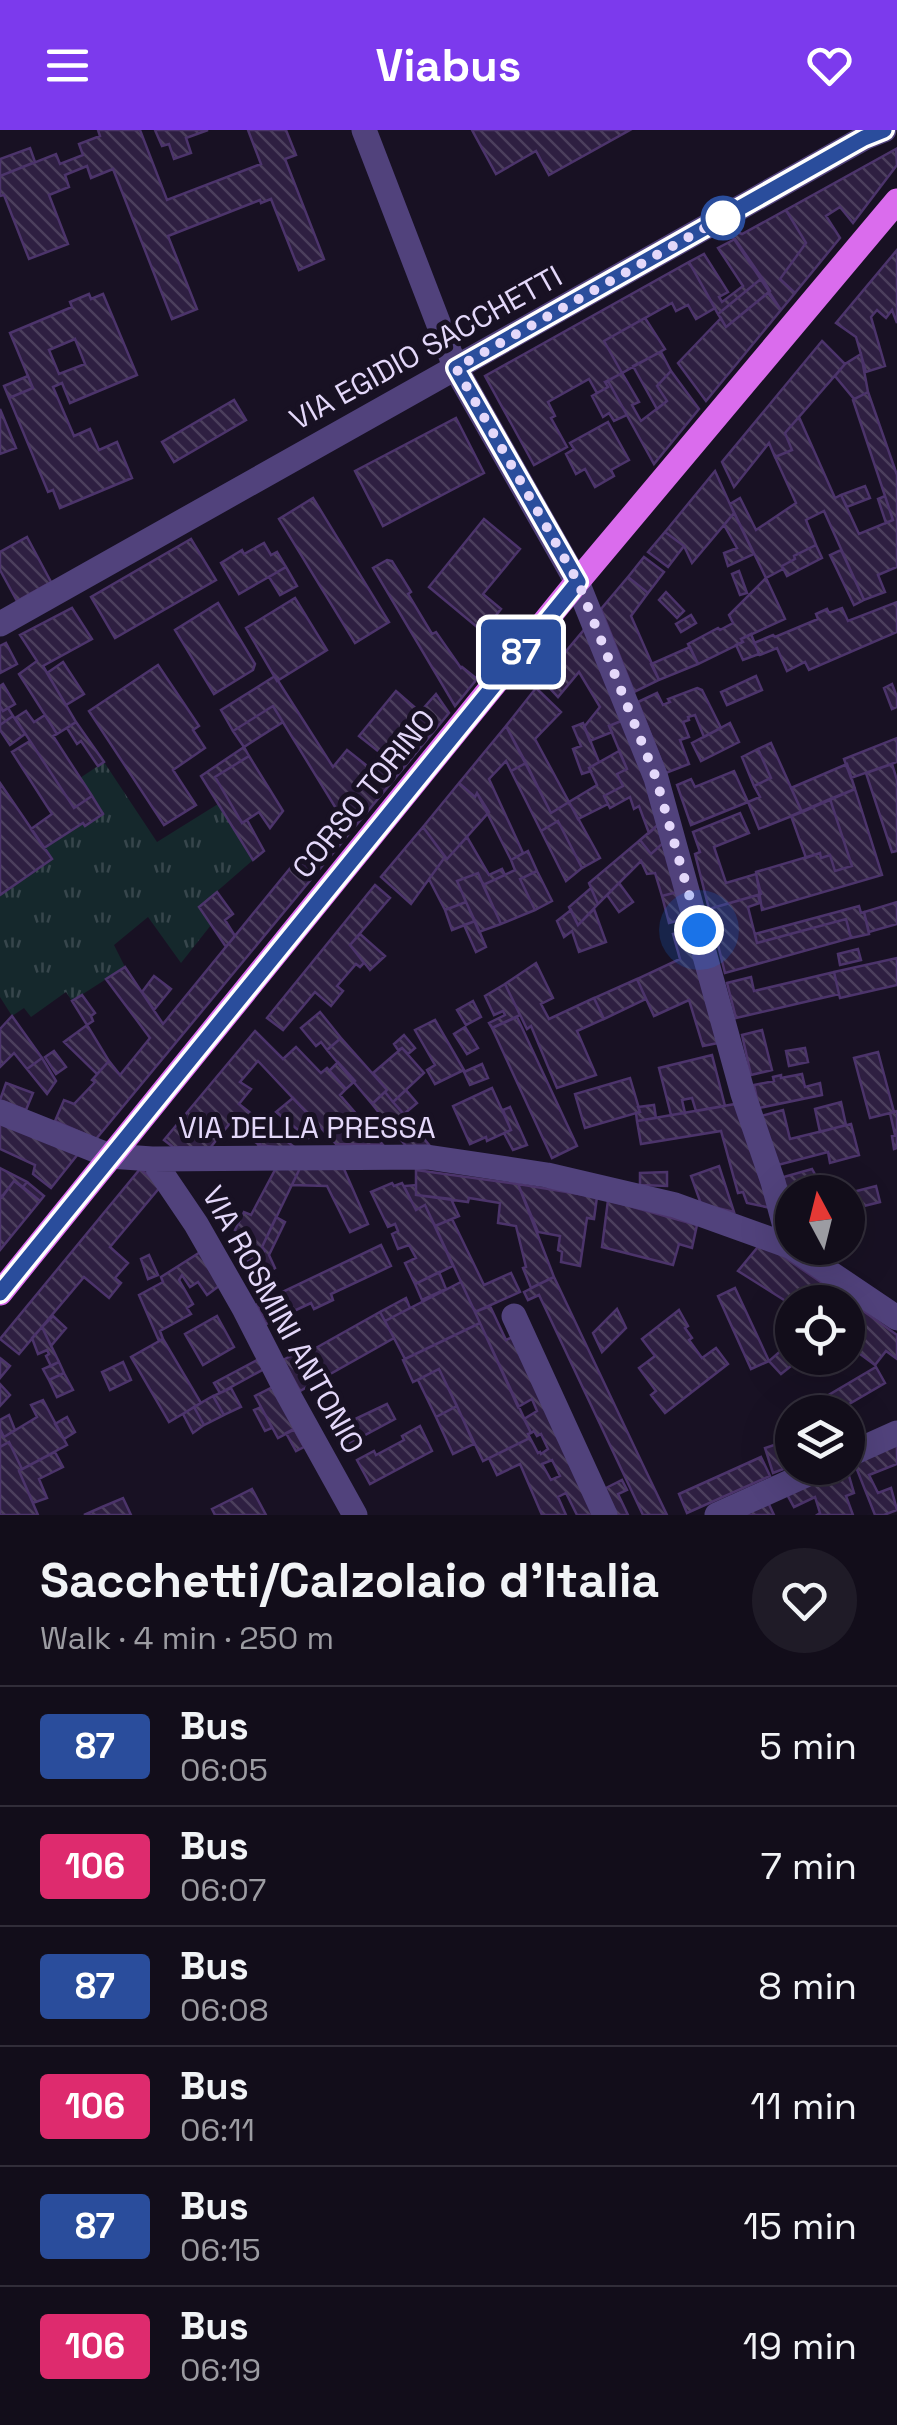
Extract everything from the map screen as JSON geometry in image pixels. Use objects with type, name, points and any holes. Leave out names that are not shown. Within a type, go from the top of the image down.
[{"type":"main road","name":"CORSO TORINO","points":[[0,1293],[578,582],[897,201]]},
{"type":"street","points":[[364,130],[456,368],[578,582],[656,778],[743,1094],[775,1189]]},
{"type":"street","name":"VIA EGIDIO SACCHETTI","points":[[0,624],[884,130]]},
{"type":"street","name":"VIA DELLA PRESSA","points":[[0,1112],[110,1156],[426,1158],[547,1175],[675,1205],[775,1241]]},
{"type":"street","name":"VIA ROSMINI ANTONIO","points":[[152,1159],[225,1274],[355,1515]]},
{"type":"street","name":"VIA DELLA PRESSA","points":[[819,1265],[897,1318]]},
{"type":"street","points":[[514,1316],[605,1515]]},
{"type":"street","points":[[865,1447],[897,1432]]},
{"type":"street","points":[[717,1515],[783,1485]]},
{"type":"green space","points":[[104,762],[157,842],[218,804],[253,860],[199,907],[211,925],[181,963],[148,917],[114,945],[125,967],[72,1001],[66,992],[31,1017],[24,1008],[12,1016],[0,997],[0,895],[44,848],[103,814],[80,778]]},
{"type":"building","points":[[98,130],[140,130],[167,200],[261,164],[248,130],[286,130],[296,155],[285,159],[324,259],[299,270],[271,199],[168,236],[197,309],[172,319],[113,169],[91,178],[87,166],[65,175],[69,187],[49,195],[68,244],[29,259],[4,195],[0,196],[0,176],[56,154],[60,164],[83,155],[79,144],[100,136]]},
{"type":"building","points":[[155,130],[208,130],[186,138],[191,153],[174,159],[169,144],[162,146]]},
{"type":"building","points":[[472,130],[630,130],[549,175],[536,151],[496,174]]},
{"type":"building","points":[[30,148],[35,162],[0,176],[0,159]]},
{"type":"building","points":[[896,149],[897,165],[853,223],[840,207],[826,216],[840,238],[795,293],[780,279],[806,243],[786,210]]},
{"type":"building","points":[[786,210],[806,243],[780,279],[795,293],[781,310],[732,236]]},
{"type":"building","points":[[735,239],[762,278],[718,314],[689,262],[704,254],[728,292],[719,297],[722,302],[743,286],[718,248]]},
{"type":"building","points":[[897,250],[897,323],[892,310],[886,318],[877,310],[871,317],[885,366],[866,372],[856,337],[836,323]]},
{"type":"building","points":[[689,262],[715,308],[696,319],[688,305],[676,311],[672,303],[604,341],[622,373],[605,382],[608,387],[597,393],[589,379],[548,402],[555,416],[551,418],[567,447],[534,465],[485,376]]},
{"type":"building","points":[[762,278],[770,291],[726,327],[718,314]]},
{"type":"building","points":[[768,293],[781,310],[706,401],[678,363],[721,318],[726,327]]},
{"type":"building","points":[[89,294],[91,299],[103,294],[137,375],[70,403],[62,383],[53,387],[74,436],[90,429],[99,450],[117,442],[132,478],[60,508],[53,490],[48,492],[9,398],[33,388],[10,333],[72,307],[70,302]],"holes":[[[75,339],[85,364],[59,374],[49,350]]]},
{"type":"building","points":[[645,318],[665,349],[622,373],[604,341]]},
{"type":"building","points":[[822,341],[845,364],[785,433],[792,450],[775,457],[769,443],[734,487],[722,462]]},
{"type":"building","points":[[661,352],[671,371],[657,386],[667,401],[657,409],[633,366]]},
{"type":"building","points":[[861,354],[868,392],[854,399],[835,376]]},
{"type":"building","points":[[671,371],[699,409],[654,464],[608,381],[622,373],[639,402],[632,405],[641,421],[667,401],[657,386]]},
{"type":"building","points":[[28,376],[33,388],[9,398],[4,386]]},
{"type":"building","points":[[608,381],[627,415],[614,421],[609,413],[603,417],[592,396],[608,387]]},
{"type":"building","points":[[868,392],[897,475],[897,567],[878,575],[885,592],[864,600],[824,511],[806,520],[816,545],[766,578],[730,504],[740,498],[756,530],[796,503],[775,457],[792,450],[785,433],[799,417],[835,498],[841,495],[859,534],[893,520],[853,400]]},
{"type":"building","points":[[234,400],[246,420],[174,462],[162,442]]},
{"type":"building","points":[[0,409],[16,448],[0,454]]},
{"type":"building","points":[[456,418],[484,473],[383,526],[355,471]]},
{"type":"building","points":[[608,422],[629,460],[611,470],[614,476],[595,487],[585,469],[576,474],[566,454],[574,449],[570,443]]},
{"type":"building","points":[[715,471],[734,513],[692,563],[684,546],[665,532]]},
{"type":"building","points":[[865,486],[870,498],[847,507],[841,495]]},
{"type":"building","points":[[885,496],[893,520],[886,523],[878,499]]},
{"type":"building","points":[[313,498],[389,622],[355,643],[279,519]]},
{"type":"building","points":[[734,513],[754,554],[728,566],[724,553],[737,548],[724,525]]},
{"type":"building","points":[[484,519],[520,549],[483,594],[501,609],[483,632],[429,587]]},
{"type":"building","points":[[665,532],[684,546],[668,567],[648,552]]},
{"type":"building","points":[[27,537],[51,582],[17,601],[0,570],[0,552]]},
{"type":"building","points":[[191,539],[216,580],[115,638],[91,597]]},
{"type":"building","points":[[264,543],[271,555],[277,552],[286,567],[239,594],[221,563]]},
{"type":"building","points":[[816,545],[822,558],[787,576],[782,566]]},
{"type":"building","points":[[841,550],[864,600],[854,605],[830,555]]},
{"type":"building","points":[[644,557],[664,572],[648,593],[628,577]]},
{"type":"building","points":[[392,561],[411,592],[408,594],[432,634],[436,632],[461,668],[477,679],[455,706],[373,568]]},
{"type":"building","points":[[286,567],[297,586],[280,595],[269,577]]},
{"type":"building","points":[[739,571],[747,593],[740,595],[732,574]]},
{"type":"building","points":[[628,577],[648,593],[631,616],[659,680],[634,692],[601,609]]},
{"type":"building","points":[[766,578],[785,619],[698,664],[688,644],[733,623],[729,615]]},
{"type":"building","points":[[666,592],[684,611],[677,618],[659,600]]},
{"type":"building","points":[[295,598],[327,650],[277,681],[246,628]]},
{"type":"building","points":[[897,602],[897,632],[809,670],[805,662],[787,671],[777,648],[760,655],[754,643],[818,619],[816,614],[827,609],[829,613],[842,608],[848,621]]},
{"type":"building","points":[[218,603],[255,664],[253,670],[214,694],[175,630]]},
{"type":"building","points":[[72,608],[92,639],[43,666],[76,722],[57,734],[19,674],[37,661],[20,635]]},
{"type":"building","points":[[691,615],[696,623],[681,632],[676,624]]},
{"type":"building","points":[[588,625],[626,719],[609,726],[612,732],[590,741],[584,727],[600,707],[579,672],[558,697],[542,680]]},
{"type":"building","points":[[751,634],[759,654],[743,660],[736,645]]},
{"type":"building","points":[[6,643],[17,664],[0,673],[0,646]]},
{"type":"building","points":[[690,647],[698,664],[659,680],[651,664]]},
{"type":"building","points":[[63,662],[84,694],[66,705],[47,673]]},
{"type":"building","points":[[158,665],[199,726],[193,730],[205,748],[173,770],[196,805],[164,825],[89,711]]},
{"type":"building","points":[[275,676],[333,767],[347,750],[371,769],[383,755],[359,736],[396,691],[420,712],[436,694],[449,713],[329,858],[315,838],[337,810],[273,706],[233,731],[221,710]]},
{"type":"building","points":[[756,676],[762,690],[727,705],[721,692]]},
{"type":"building","points":[[3,684],[15,704],[3,711],[0,686]]},
{"type":"building","points":[[892,684],[897,707],[892,709],[884,688]]},
{"type":"building","points":[[536,688],[561,712],[535,739],[569,802],[551,813],[506,726]]},
{"type":"building","points":[[697,688],[702,690],[721,728],[704,737],[695,715],[688,717],[683,722],[689,737],[680,740],[689,764],[666,773],[638,702],[657,693],[663,705],[670,702],[668,699]]},
{"type":"building","points":[[0,706],[3,711],[8,708],[13,716],[0,725]]},
{"type":"building","points":[[273,706],[283,722],[244,747],[233,731]]},
{"type":"building","points":[[26,711],[34,722],[45,715],[57,734],[53,736],[92,796],[74,808],[15,718]]},
{"type":"building","points":[[13,716],[25,734],[10,745],[0,725]]},
{"type":"building","points":[[626,719],[666,818],[649,833],[639,806],[634,809],[630,797],[610,808],[604,796],[623,786],[617,774],[627,769],[609,726]]},
{"type":"building","points":[[76,722],[104,762],[98,766],[67,728]]},
{"type":"building","points":[[583,723],[599,762],[582,774],[573,749],[581,746],[573,727]]},
{"type":"building","points":[[730,723],[739,742],[701,761],[692,743]]},
{"type":"building","points":[[506,726],[526,763],[511,771],[506,761],[489,779],[523,853],[511,860],[477,793],[475,797],[459,783]]},
{"type":"building","points":[[897,738],[897,762],[851,778],[844,759]]},
{"type":"building","points":[[30,741],[74,808],[92,796],[103,814],[44,848],[31,829],[52,814],[12,752]]},
{"type":"building","points":[[771,743],[802,812],[759,829],[748,802],[760,797],[754,786],[771,778],[758,749]]},
{"type":"building","points":[[244,747],[249,756],[215,777],[264,851],[253,860],[201,776]]},
{"type":"building","points":[[758,749],[771,778],[754,786],[742,757]]},
{"type":"building","points":[[619,751],[627,769],[617,774],[623,786],[604,796],[608,804],[578,819],[569,802],[597,785],[589,768]]},
{"type":"building","points":[[249,756],[283,811],[270,828],[259,812],[242,823],[215,777]]},
{"type":"building","points":[[526,763],[551,813],[569,802],[600,858],[582,868],[558,821],[541,831],[511,771]]},
{"type":"building","points":[[847,764],[855,789],[802,812],[791,788]]},
{"type":"building","points":[[892,764],[897,780],[897,851],[892,852],[866,773]]},
{"type":"building","points":[[734,771],[748,802],[691,825],[677,785],[691,779],[695,787]]},
{"type":"building","points":[[0,783],[52,859],[0,895]]},
{"type":"building","points":[[459,783],[475,797],[477,793],[489,812],[447,859],[423,827]]},
{"type":"building","points":[[855,789],[882,875],[762,910],[756,872],[820,853],[821,858],[830,855],[835,871],[852,866],[830,799]]},
{"type":"building","points":[[830,799],[852,866],[835,871],[830,855],[821,858],[820,853],[806,858],[791,816]]},
{"type":"building","points":[[740,813],[749,833],[714,847],[726,883],[756,874],[761,894],[709,909],[693,832]]},
{"type":"building","points":[[666,818],[671,836],[651,854],[640,840]]},
{"type":"building","points":[[558,821],[582,868],[566,881],[541,831]]},
{"type":"building","points":[[423,827],[445,857],[411,904],[381,877]]},
{"type":"building","points":[[671,836],[685,890],[662,896],[655,873],[647,874],[641,861],[598,904],[589,883],[640,840],[651,854]]},
{"type":"building","points":[[467,837],[489,875],[502,869],[505,875],[483,885],[478,873],[457,881],[466,902],[445,910],[429,879]]},
{"type":"building","points":[[309,845],[323,865],[96,1139],[55,1121],[64,1100],[74,1104],[109,1061],[120,1075],[150,1038],[106,979],[125,967],[163,1024]]},
{"type":"building","points":[[528,851],[537,871],[520,879],[535,910],[501,924],[483,885],[515,870],[511,860]]},
{"type":"building","points":[[537,871],[552,901],[535,910],[520,879]]},
{"type":"building","points":[[478,873],[501,924],[479,932],[457,881]]},
{"type":"building","points":[[619,883],[633,902],[619,912],[607,895]]},
{"type":"building","points":[[375,885],[390,898],[350,945],[364,963],[360,967],[356,964],[337,986],[343,991],[331,1006],[315,992],[283,1030],[267,1018]]},
{"type":"building","points":[[591,888],[598,904],[578,925],[569,907]]},
{"type":"building","points":[[685,890],[692,917],[669,923],[662,896]]},
{"type":"building","points":[[217,892],[233,914],[225,920],[235,936],[226,947],[199,907]]},
{"type":"building","points":[[758,895],[760,903],[748,907],[757,943],[846,919],[851,938],[725,973],[709,909]]},
{"type":"building","points":[[466,902],[475,921],[452,930],[445,910]]},
{"type":"building","points":[[897,902],[897,924],[869,932],[864,912]]},
{"type":"building","points":[[859,906],[869,934],[851,938],[846,919],[757,943],[755,934]]},
{"type":"building","points":[[594,909],[606,942],[579,952],[572,931],[564,937],[557,921],[571,910],[578,925]]},
{"type":"building","points":[[475,921],[486,947],[476,952],[464,925]]},
{"type":"building","points":[[695,929],[723,1042],[703,1046],[689,1000],[654,1016],[637,979],[680,959],[673,934]]},
{"type":"building","points":[[360,934],[385,956],[370,970],[350,945]]},
{"type":"building","points":[[858,949],[861,960],[840,965],[838,954]]},
{"type":"building","points":[[897,958],[897,985],[840,998],[834,972]]},
{"type":"building","points":[[536,963],[553,998],[541,1004],[549,1019],[594,998],[604,1019],[577,1031],[596,1075],[557,1088],[531,1026],[527,1029],[505,984]]},
{"type":"building","points":[[834,972],[839,994],[736,1018],[727,983],[751,977],[754,991]]},
{"type":"building","points":[[154,976],[171,989],[154,1010],[142,992]]},
{"type":"building","points":[[637,979],[646,999],[604,1019],[594,998]]},
{"type":"building","points":[[505,984],[520,1015],[492,1028],[489,1023],[505,1015],[503,1011],[494,1015],[485,996]]},
{"type":"building","points":[[82,995],[95,1013],[87,1025],[72,1001]]},
{"type":"building","points":[[473,1001],[481,1017],[466,1025],[457,1010]]},
{"type":"building","points":[[320,1012],[341,1038],[327,1050],[321,1042],[316,1046],[301,1028]]},
{"type":"building","points":[[12,1016],[42,1058],[27,1069],[14,1053],[0,1067],[0,1029]]},
{"type":"building","points":[[517,1017],[577,1146],[552,1158],[492,1028]]},
{"type":"building","points":[[435,1020],[464,1070],[435,1084],[427,1070],[435,1065],[415,1030]]},
{"type":"building","points":[[87,1025],[109,1061],[97,1074],[64,1042]]},
{"type":"building","points":[[465,1027],[478,1048],[467,1054],[454,1034]]},
{"type":"building","points":[[762,1030],[772,1070],[751,1075],[742,1035]]},
{"type":"building","points":[[255,1031],[283,1059],[296,1047],[321,1073],[327,1068],[346,1089],[340,1095],[383,1145],[336,1144],[258,1061],[240,1082],[251,1089],[239,1104],[271,1129],[259,1145],[231,1122],[210,1148],[173,1147],[164,1140]]},
{"type":"building","points":[[404,1035],[415,1048],[408,1054],[394,1044]]},
{"type":"building","points":[[341,1038],[387,1090],[372,1104],[327,1050]]},
{"type":"building","points":[[402,1048],[424,1073],[393,1102],[373,1073]]},
{"type":"building","points":[[805,1048],[808,1062],[789,1066],[786,1051]]},
{"type":"building","points":[[54,1051],[66,1067],[56,1074],[45,1057]]},
{"type":"building","points":[[878,1052],[894,1112],[870,1118],[854,1058]]},
{"type":"building","points":[[712,1055],[725,1106],[696,1111],[692,1098],[682,1100],[685,1113],[671,1115],[659,1068]]},
{"type":"building","points":[[42,1058],[56,1081],[47,1094],[27,1069]]},
{"type":"building","points":[[338,1062],[355,1081],[346,1089],[329,1071]]},
{"type":"building","points":[[482,1064],[488,1078],[470,1085],[464,1072]]},
{"type":"building","points":[[802,1074],[805,1087],[820,1083],[822,1095],[759,1108],[754,1085],[774,1081],[773,1077],[781,1075]]},
{"type":"building","points":[[630,1078],[640,1112],[585,1128],[575,1094]]},
{"type":"building","points":[[6,1083],[33,1093],[26,1110],[0,1100]]},
{"type":"building","points":[[492,1088],[511,1130],[470,1144],[453,1106]]},
{"type":"building","points":[[406,1090],[417,1103],[404,1114],[393,1102]]},
{"type":"building","points":[[385,1092],[410,1122],[387,1123],[372,1104]]},
{"type":"building","points":[[293,1098],[320,1127],[308,1138],[276,1112]]},
{"type":"building","points":[[841,1102],[846,1125],[820,1132],[815,1109]]},
{"type":"building","points":[[741,1103],[775,1209],[747,1203],[743,1192],[738,1193],[721,1131],[641,1144],[637,1121]]},
{"type":"building","points":[[654,1105],[656,1118],[637,1121],[638,1107]]},
{"type":"building","points":[[510,1107],[527,1145],[513,1150],[504,1133],[511,1130],[503,1110]]},
{"type":"building","points":[[783,1110],[790,1139],[851,1124],[859,1155],[830,1163],[828,1152],[774,1166],[761,1116]]},
{"type":"building","points":[[897,1111],[897,1148],[894,1149],[890,1113]]},
{"type":"building","points":[[410,1122],[430,1146],[406,1146],[387,1123]]},
{"type":"building","points":[[0,1123],[78,1154],[51,1188],[33,1174],[35,1165],[0,1149]]},
{"type":"building","points":[[271,1129],[298,1150],[259,1145]]},
{"type":"building","points":[[719,1166],[734,1212],[701,1204],[691,1176]]},
{"type":"building","points":[[0,1168],[27,1182],[23,1187],[14,1181],[2,1197]]},
{"type":"building","points":[[276,1168],[300,1168],[262,1247],[265,1251],[245,1263],[235,1247],[246,1237],[235,1230],[244,1212],[251,1215]]},
{"type":"building","points":[[300,1168],[344,1169],[368,1224],[350,1232],[327,1186],[292,1185]]},
{"type":"building","points":[[140,1169],[161,1186],[110,1247],[128,1263],[115,1278],[121,1283],[109,1298],[84,1277],[19,1354],[0,1339]]},
{"type":"building","points":[[812,1169],[815,1175],[791,1175]]},
{"type":"building","points":[[416,1170],[518,1184],[554,1277],[531,1288],[523,1268],[526,1267],[516,1226],[498,1223],[500,1203],[416,1195]]},
{"type":"building","points":[[667,1172],[667,1186],[640,1185],[640,1173]]},
{"type":"building","points":[[14,1181],[40,1201],[0,1250],[0,1199]]},
{"type":"building","points":[[27,1182],[44,1196],[40,1201],[23,1187]]},
{"type":"building","points":[[402,1183],[416,1210],[425,1205],[453,1266],[415,1284],[405,1263],[416,1258],[409,1245],[398,1249],[392,1234],[398,1231],[395,1224],[388,1227],[371,1192]]},
{"type":"building","points":[[518,1184],[597,1197],[594,1219],[587,1218],[580,1266],[561,1262],[560,1236],[538,1232]]},
{"type":"building","points":[[416,1185],[416,1195],[451,1199],[459,1216],[435,1226],[425,1205],[416,1210],[404,1186]]},
{"type":"building","points":[[876,1186],[880,1202],[865,1206],[865,1189]]},
{"type":"building","points":[[608,1200],[697,1225],[692,1248],[679,1244],[673,1265],[602,1247]]},
{"type":"building","points":[[276,1217],[285,1222],[269,1255],[275,1268],[256,1280],[245,1263],[265,1251],[262,1247]]},
{"type":"building","points":[[452,1219],[484,1285],[511,1273],[520,1292],[475,1312],[435,1226]]},
{"type":"building","points":[[762,1242],[775,1251],[775,1265],[796,1265],[825,1285],[775,1285],[775,1294],[738,1271]]},
{"type":"building","points":[[381,1245],[391,1266],[331,1294],[333,1300],[314,1309],[311,1303],[266,1324],[257,1304]]},
{"type":"building","points":[[202,1251],[223,1283],[207,1295],[198,1282],[190,1287],[182,1275],[179,1280],[193,1304],[187,1308],[191,1314],[160,1331],[163,1339],[159,1341],[139,1295],[163,1282],[161,1277]]},
{"type":"building","points":[[149,1255],[158,1275],[148,1279],[141,1259]]},
{"type":"building","points":[[439,1272],[446,1289],[422,1300],[415,1284]]},
{"type":"building","points":[[554,1277],[667,1515],[643,1515],[539,1295],[528,1300],[524,1292]]},
{"type":"building","points":[[461,1282],[480,1323],[405,1359],[385,1321]]},
{"type":"building","points":[[735,1288],[769,1361],[751,1369],[718,1296]]},
{"type":"building","points":[[406,1298],[410,1308],[385,1321],[380,1312]]},
{"type":"building","points":[[490,1306],[506,1340],[515,1336],[599,1515],[577,1515],[566,1493],[558,1497],[566,1515],[542,1515],[520,1464],[497,1475],[489,1458],[530,1438],[538,1453],[548,1449],[541,1434],[531,1433],[524,1419],[537,1411],[532,1399],[518,1407],[475,1312]],"holes":[[[552,1460],[560,1476],[551,1480],[542,1464]]]},
{"type":"building","points":[[617,1309],[626,1328],[602,1352],[593,1333]]},
{"type":"building","points":[[679,1310],[692,1338],[689,1340],[702,1358],[716,1348],[728,1364],[665,1413],[651,1395],[656,1391],[639,1368],[655,1356],[642,1339]]},
{"type":"building","points":[[380,1312],[394,1338],[300,1391],[283,1360],[312,1345],[314,1349]]},
{"type":"building","points":[[865,1312],[897,1335],[897,1359],[886,1351],[875,1365],[865,1358]]},
{"type":"building","points":[[53,1316],[66,1328],[51,1346],[42,1327]]},
{"type":"building","points":[[217,1316],[234,1347],[203,1365],[185,1334]]},
{"type":"building","points":[[480,1323],[531,1433],[530,1438],[483,1461],[439,1369],[413,1382],[403,1360]]},
{"type":"building","points":[[42,1327],[59,1362],[51,1366],[47,1350],[38,1354],[32,1338]]},
{"type":"building","points":[[163,1339],[201,1403],[169,1422],[131,1357]]},
{"type":"building","points":[[0,1358],[10,1366],[0,1378]]},
{"type":"building","points":[[261,1358],[266,1368],[220,1393],[214,1383]]},
{"type":"building","points":[[59,1362],[64,1373],[49,1380],[43,1369]]},
{"type":"building","points":[[123,1362],[131,1380],[110,1390],[102,1372]]},
{"type":"building","points":[[876,1367],[885,1383],[864,1395],[829,1395],[865,1375]]},
{"type":"building","points":[[439,1369],[457,1406],[436,1417],[418,1380]]},
{"type":"building","points":[[64,1373],[73,1390],[57,1397],[49,1380]]},
{"type":"building","points":[[0,1384],[10,1395],[0,1406]]},
{"type":"building","points":[[275,1386],[297,1428],[278,1438],[255,1396]]},
{"type":"building","points":[[231,1388],[241,1407],[224,1415],[213,1396]]},
{"type":"building","points":[[213,1396],[224,1415],[204,1425],[194,1407]]},
{"type":"building","points":[[43,1400],[67,1445],[22,1469],[9,1442],[0,1447],[0,1429],[4,1437],[37,1417],[31,1405]]},
{"type":"building","points":[[387,1404],[395,1419],[350,1443],[346,1441],[338,1427]]},
{"type":"building","points":[[457,1406],[474,1444],[453,1454],[436,1417]]},
{"type":"building","points":[[194,1407],[204,1425],[193,1433],[183,1414]]},
{"type":"building","points":[[261,1407],[272,1428],[265,1431],[254,1410]]},
{"type":"building","points":[[9,1415],[15,1430],[4,1437],[0,1420]]},
{"type":"building","points":[[67,1417],[75,1432],[64,1439],[55,1424]]},
{"type":"building","points":[[420,1426],[432,1451],[370,1484],[357,1460],[404,1440],[402,1436]]},
{"type":"building","points":[[294,1429],[304,1447],[296,1451],[286,1433]]},
{"type":"building","points":[[897,1438],[897,1464],[869,1475],[878,1493],[891,1488],[897,1510],[875,1515],[863,1485],[865,1452]]},
{"type":"building","points":[[9,1442],[38,1515],[0,1515],[0,1447]]},
{"type":"building","points":[[775,1445],[773,1473],[765,1448]]},
{"type":"building","points":[[55,1452],[63,1467],[39,1479],[47,1498],[33,1503],[19,1471]]},
{"type":"building","points":[[761,1457],[770,1476],[687,1513],[679,1494]]},
{"type":"building","points":[[622,1480],[627,1490],[618,1494],[628,1515],[617,1515],[604,1489]]},
{"type":"building","points":[[799,1485],[852,1485],[854,1493],[846,1496],[853,1515],[817,1515],[820,1513],[815,1497],[794,1507],[784,1489]]},
{"type":"building","points":[[252,1489],[266,1515],[215,1515],[212,1509]]},
{"type":"building","points":[[765,1496],[774,1515],[726,1515]]},
{"type":"building","points":[[123,1498],[131,1515],[84,1515],[102,1507]]},
{"type":"bus line","name":"87","points":[[0,1293],[578,582],[456,368],[884,130]]},
{"type":"route","points":[[699,930],[656,778],[578,582],[456,368],[726,216],[723,218]]}]
